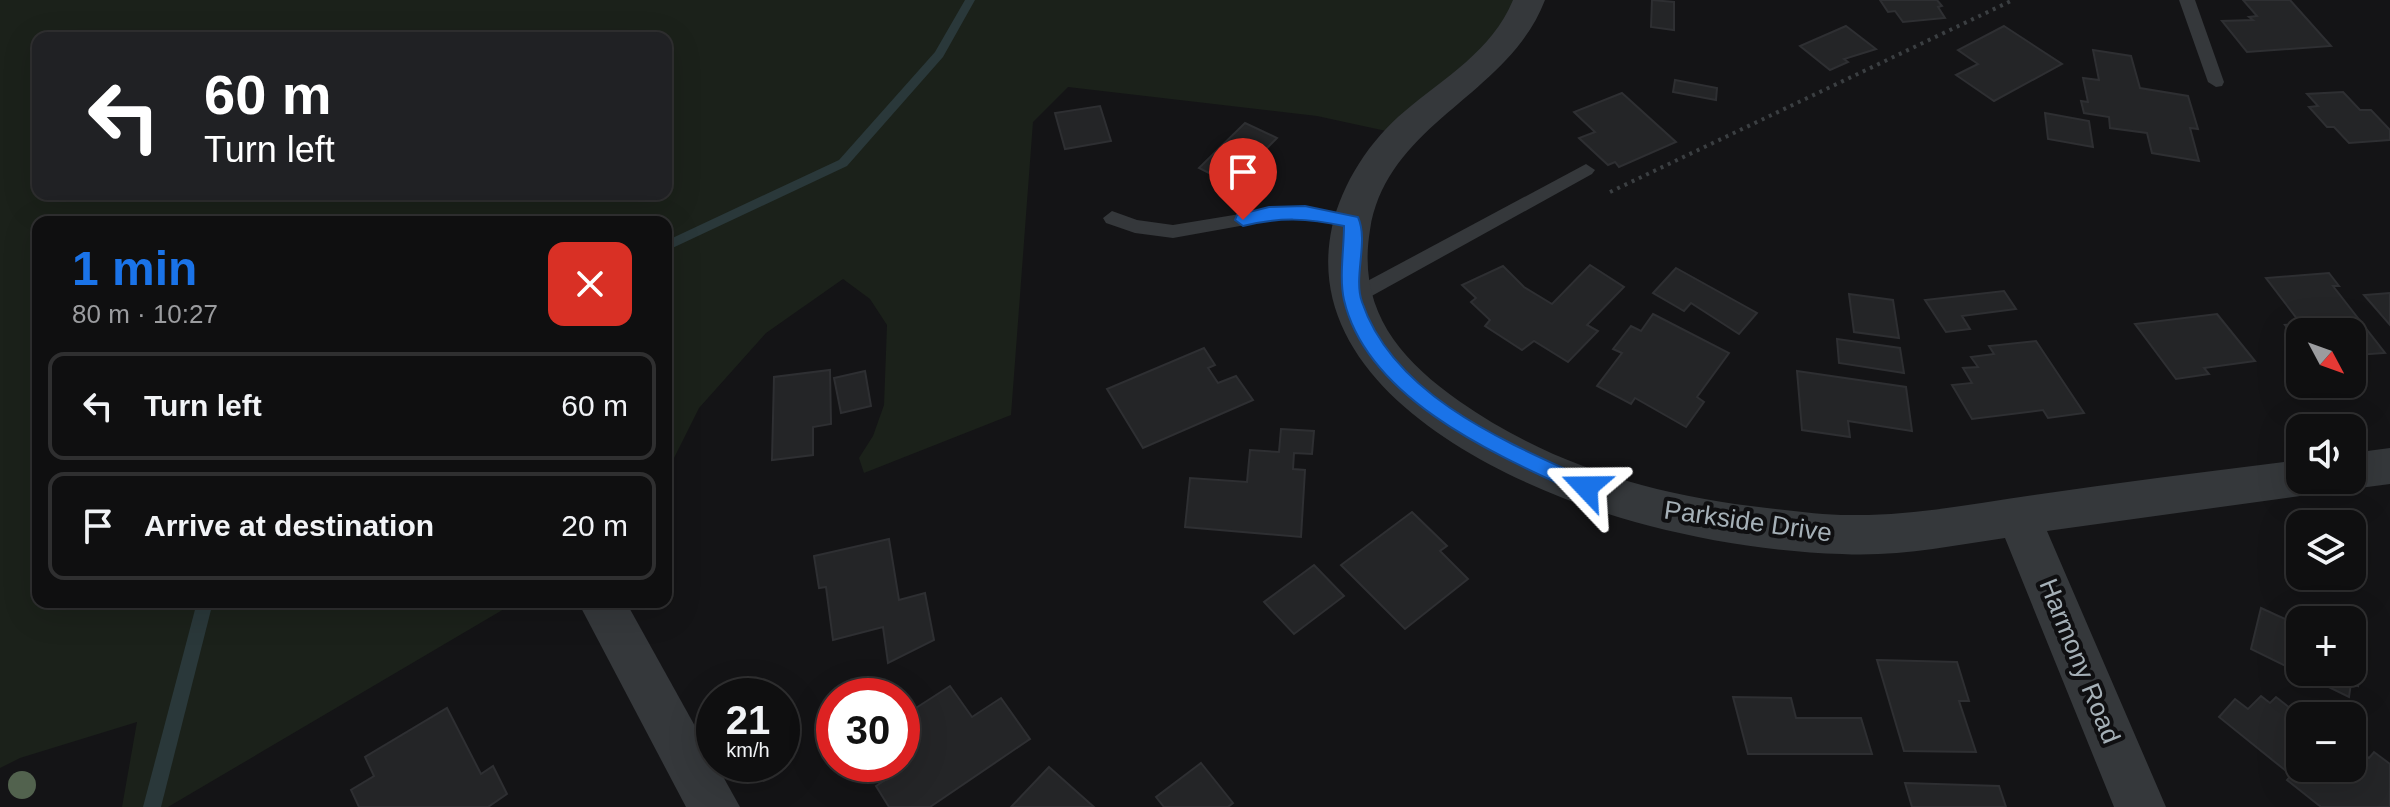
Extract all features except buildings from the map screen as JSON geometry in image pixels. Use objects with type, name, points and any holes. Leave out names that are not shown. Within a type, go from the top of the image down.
[{"type":"street","name":"Parkside Drive","points":[[1529,0],[1522,20],[1504,45],[1401,134],[1381,157],[1353,221],[1352,298],[1367,338],[1409,386],[1455,423],[1495,446],[1586,487],[1646,506],[1722,522],[1850,535],[1931,530],[2286,480]]},
{"type":"street","points":[[2366,469],[2390,466]]},
{"type":"street","name":"Harmony Road","points":[[2018,516],[2140,807]]},
{"type":"street","points":[[604,608],[714,807]]},
{"type":"lane","points":[[2187,0],[2216,82]]},
{"type":"lane","points":[[1352,298],[1586,170]]},
{"type":"lane","points":[[1112,218],[1140,229],[1190,232],[1269,213],[1305,212],[1353,221]]},
{"type":"path","points":[[1609,193],[2013,0]]},
{"type":"shaded area","points":[[0,0],[1528,0],[1400,134],[1317,116],[1068,87],[1033,122],[1011,415],[864,473],[859,458],[873,436],[884,405],[887,325],[870,299],[843,279],[766,333],[699,408],[672,464],[672,216],[32,216],[32,608],[506,608],[168,807],[122,807],[137,722],[20,758],[0,768]]},
{"type":"waterway","points":[[672,243],[843,163],[939,54],[970,0]]},
{"type":"waterway","points":[[152,807],[203,608]]},
{"type":"route","points":[[1243,220],[1269,213],[1305,212],[1353,221],[1350,235],[1352,298],[1367,338],[1386,363],[1455,423],[1540,468],[1586,487]]}]
